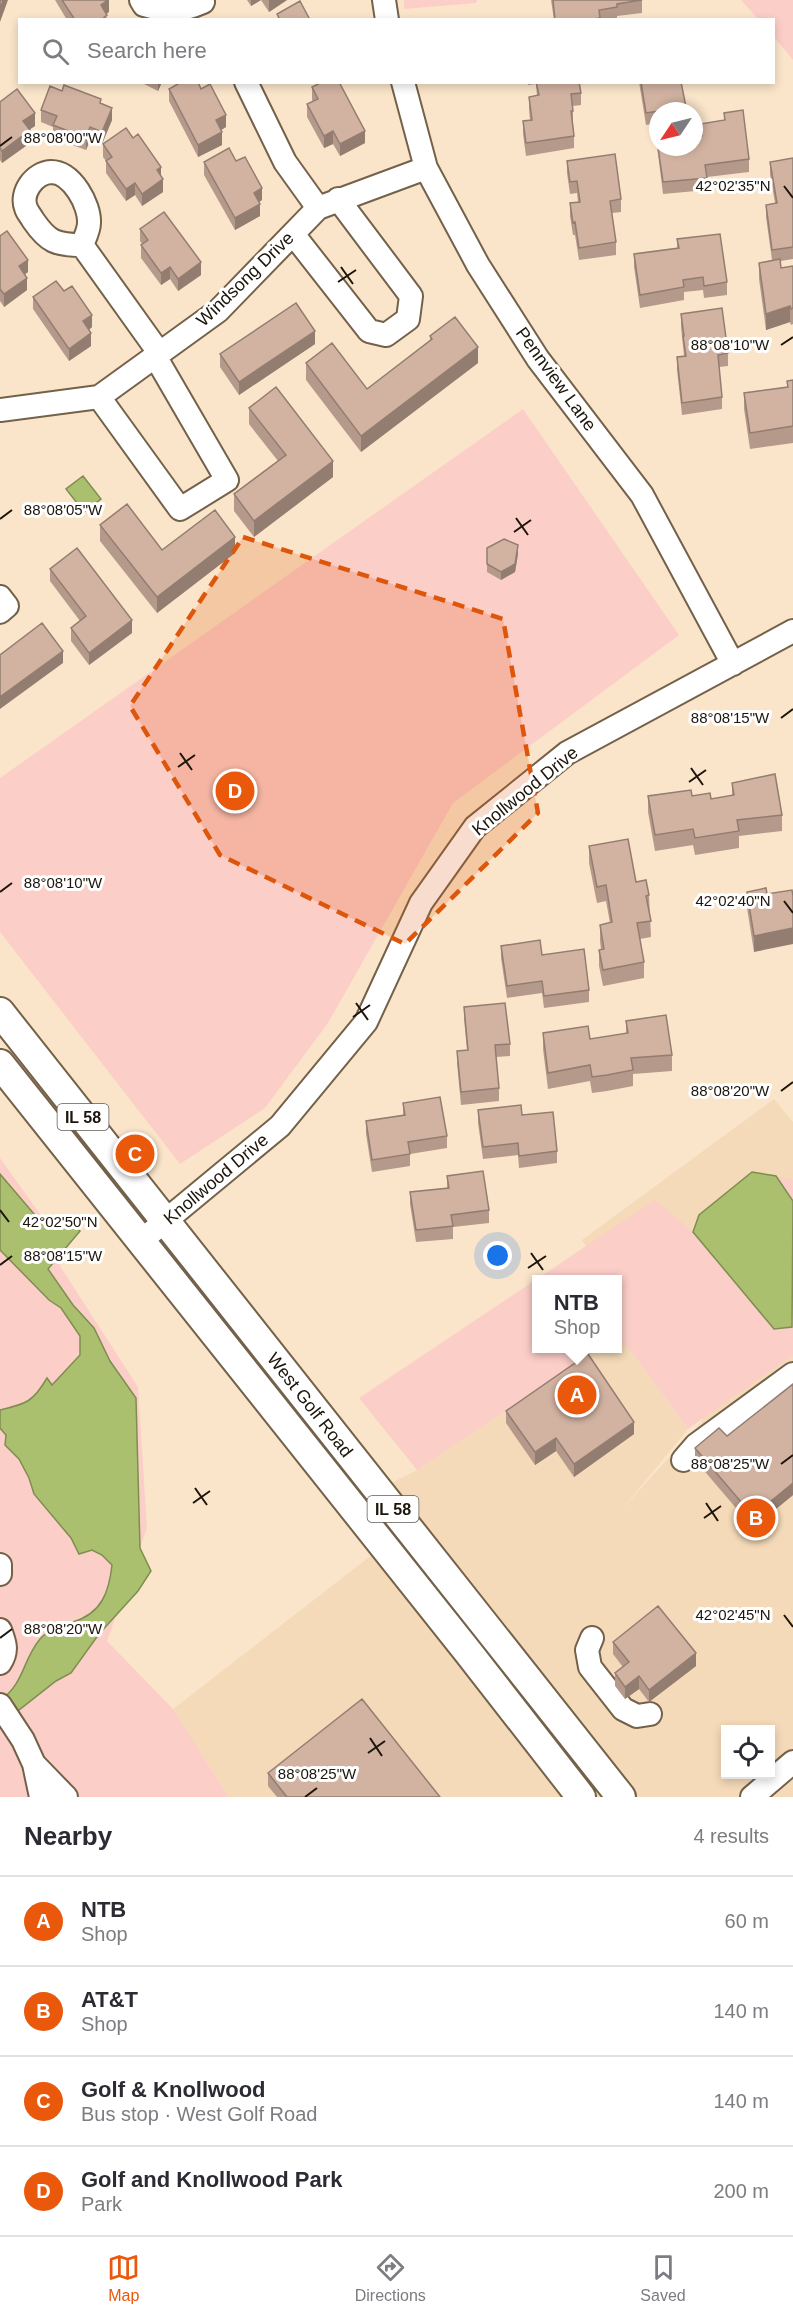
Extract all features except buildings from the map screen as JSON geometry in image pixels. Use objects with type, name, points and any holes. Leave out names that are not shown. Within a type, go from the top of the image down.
[{"type":"main road","name":"West Golf Road","points":[[0,1012],[621,1797]]},
{"type":"main road","name":"West Golf Road","points":[[0,1064],[581,1797]]},
{"type":"street","points":[[141,0],[144,5],[161,10],[206,7]]},
{"type":"street","points":[[384,0],[387,18]]},
{"type":"street","points":[[247,84],[285,162],[328,204],[411,296],[408,319],[386,335],[369,331],[293,234]]},
{"type":"street","name":"Pennview Lane","points":[[404,84],[426,168],[478,265],[538,358],[642,495],[733,664]]},
{"type":"street","name":"Windsong Drive","points":[[0,410],[99,397],[218,311],[293,234],[328,204],[426,168]]},
{"type":"street","points":[[82,245],[157,355],[227,480],[180,509],[99,397]]},
{"type":"street","points":[[0,597],[7,606],[0,612]]},
{"type":"street","name":"Knollwood Drive","points":[[141,1241],[280,1126],[366,1022],[421,903],[476,826],[567,753],[793,631]]},
{"type":"street","points":[[683,1460],[696,1445],[793,1374]]},
{"type":"street","points":[[0,1565],[0,1574]]},
{"type":"street","points":[[0,1630],[6,1654],[0,1663]]},
{"type":"street","points":[[595,1632],[595,1649],[652,1716],[637,1716],[623,1709],[590,1667],[587,1650],[595,1632]]},
{"type":"street","points":[[0,1705],[23,1740],[34,1764],[42,1797]]},
{"type":"street","points":[[752,1797],[793,1762]]},
{"type":"street","points":[[34,1764],[66,1797]]},
{"type":"highlighted area","points":[[243,537],[503,619],[538,813],[405,944],[220,855],[130,706]]},
{"type":"shaded area","points":[[404,0],[477,0],[476,3],[404,9]]},
{"type":"shaded area","points":[[741,0],[793,0],[793,60],[775,38],[775,18],[757,18]]},
{"type":"shaded area","points":[[523,409],[679,635],[453,803],[328,1023],[265,1108],[180,1164],[0,932],[0,778]]},
{"type":"shaded area","points":[[83,476],[101,499],[84,512],[66,489]]},
{"type":"shaded area","points":[[774,1099],[793,1122],[793,1797],[229,1797],[173,1709],[417,1520],[387,1485],[417,1470],[592,1353],[622,1353],[622,1344],[627,1346],[688,1429],[622,1509],[703,1420],[622,1299],[622,1275],[605,1275],[582,1240]]},
{"type":"shaded area","points":[[0,1158],[65,1249],[60,1266],[138,1387],[147,1528],[107,1641],[173,1709],[229,1797],[0,1797]]},
{"type":"shaded area","points":[[752,1172],[776,1176],[793,1201],[792,1327],[774,1329],[693,1232],[699,1215]]},
{"type":"shaded area","points":[[0,1174],[40,1221],[62,1216],[80,1231],[48,1269],[73,1305],[94,1328],[110,1361],[136,1398],[140,1548],[151,1571],[138,1591],[99,1634],[71,1673],[56,1681],[0,1725],[0,1701],[19,1679],[34,1647],[47,1633],[83,1618],[97,1607],[106,1593],[112,1565],[102,1555],[92,1550],[79,1554],[71,1538],[34,1494],[19,1459],[5,1445],[6,1435],[0,1428],[0,1410],[28,1401],[47,1378],[52,1385],[80,1355],[80,1336],[61,1308],[49,1300],[0,1250]]},
{"type":"shaded area","points":[[776,1176],[793,1180],[793,1201]]},
{"type":"shaded area","points":[[655,1200],[693,1232],[774,1329],[793,1326],[793,1355],[688,1429],[627,1346],[622,1344],[622,1275],[543,1275]]},
{"type":"shaded area","points":[[532,1282],[532,1353],[592,1353],[417,1470],[359,1398]]},
{"type":"place","name":"Golf and Knollwood Park","points":[[235,791]]},
{"type":"place","name":"Golf & Knollwood","points":[[135,1154]]},
{"type":"place","name":"NTB","points":[[577,1395]]},
{"type":"place","name":"AT&T","points":[[756,1518]]}]
